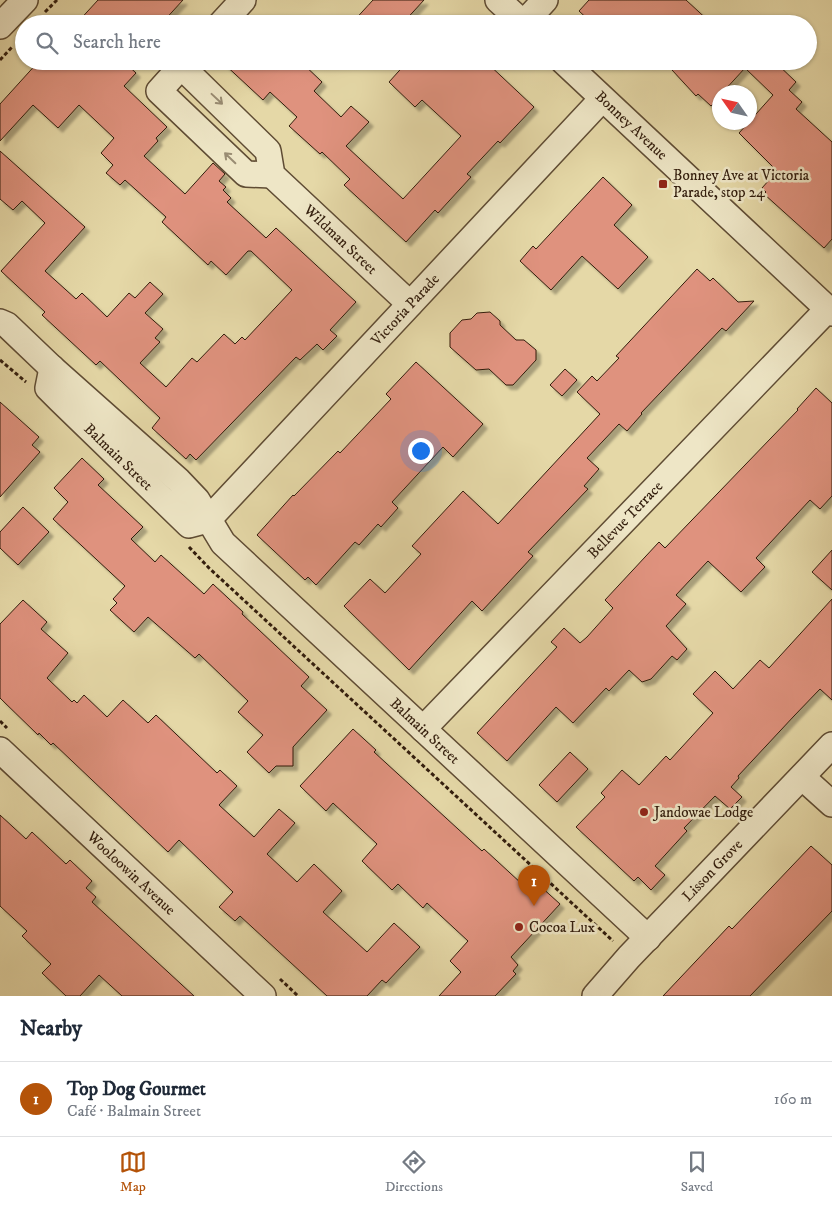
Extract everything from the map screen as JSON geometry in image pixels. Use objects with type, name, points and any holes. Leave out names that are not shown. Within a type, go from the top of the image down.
[{"type":"street","points":[[18,15],[25,0]]},
{"type":"street","points":[[229,15],[243,0]]},
{"type":"street","points":[[498,0],[514,15]]},
{"type":"street","points":[[532,15],[545,0]]},
{"type":"street","points":[[9,34],[15,21]]},
{"type":"street","points":[[178,70],[160,91],[246,174],[272,175],[268,151],[189,70]]},
{"type":"street","name":"Bonney Avenue","points":[[572,70],[830,311]]},
{"type":"street","name":"Victoria Parade","points":[[208,520],[602,99]]},
{"type":"street","name":"Wildman Street","points":[[272,175],[410,304]]},
{"type":"street","name":"Bellevue Terrace","points":[[423,729],[830,311]]},
{"type":"street","name":"Balmain Street","points":[[0,322],[7,325],[52,368],[178,480],[197,500],[223,543],[648,938]]},
{"type":"street","name":"Lisson Grove","points":[[596,996],[648,938],[832,745]]},
{"type":"street","name":"Wooloowin Avenue","points":[[0,750],[263,996]]},
{"type":"street","points":[[802,777],[832,804]]},
{"type":"path","points":[[0,60],[9,34]]},
{"type":"path","points":[[0,360],[29,386]]},
{"type":"path","points":[[184,542],[209,568],[613,941]]},
{"type":"building","points":[[98,0],[183,0],[169,15],[84,15]]},
{"type":"building","points":[[373,0],[424,0],[410,15],[359,15]]},
{"type":"building","points":[[589,0],[686,0],[702,15],[583,15],[579,11]]},
{"type":"building","points":[[31,70],[133,70],[136,73],[124,86],[167,127],[156,138],[158,141],[144,156],[185,194],[213,163],[225,174],[219,181],[226,187],[223,190],[231,198],[227,202],[266,238],[276,228],[356,302],[330,330],[337,336],[323,350],[317,344],[300,360],[296,357],[196,460],[190,454],[186,459],[152,428],[160,418],[100,361],[96,365],[42,315],[45,312],[1,271],[45,223],[22,201],[13,210],[0,199],[0,151],[85,227],[45,271],[76,299],[82,293],[107,317],[129,293],[135,298],[150,282],[163,294],[145,313],[163,329],[155,338],[160,342],[140,363],[166,387],[192,358],[197,362],[224,334],[235,344],[242,337],[245,340],[292,290],[251,251],[248,251],[226,275],[211,261],[208,265],[162,222],[166,217],[125,180],[120,185],[106,173],[113,165],[101,153],[114,138],[79,105],[58,128],[33,105],[0,141],[0,104]]},
{"type":"building","points":[[231,70],[309,70],[322,82],[314,91],[341,117],[351,106],[369,122],[346,146],[403,199],[461,136],[422,100],[415,107],[389,82],[400,70],[495,70],[534,107],[467,174],[471,177],[438,213],[435,210],[406,242],[344,185],[350,179],[322,152],[320,154],[289,126],[297,117],[270,92],[263,100]]},
{"type":"building","points":[[672,70],[743,70],[729,85],[712,85],[711,106],[698,94],[696,96]]},
{"type":"building","points":[[747,70],[783,70],[796,82],[789,90],[802,102],[796,109],[832,142],[832,239],[824,248],[764,194],[766,192],[762,188],[777,171],[739,133],[742,130],[757,130],[757,113],[773,95]]},
{"type":"building","points":[[603,177],[632,205],[614,225],[648,257],[618,289],[582,256],[551,290],[520,261],[533,246],[536,249]]},
{"type":"building","points":[[697,269],[710,281],[713,278],[738,302],[754,301],[726,331],[722,328],[641,413],[627,431],[619,424],[587,458],[599,469],[584,486],[588,489],[528,552],[533,556],[482,611],[472,601],[409,670],[344,606],[370,579],[385,593],[421,554],[412,546],[463,491],[498,524],[600,414],[577,392],[592,376],[597,381],[619,358],[616,356]]},
{"type":"building","points":[[490,312],[500,321],[500,325],[516,340],[524,340],[536,350],[536,360],[513,385],[506,385],[489,369],[476,370],[450,347],[450,333],[462,320],[471,319],[477,313]]},
{"type":"building","points":[[416,362],[483,424],[453,457],[443,447],[392,502],[398,508],[381,527],[378,524],[359,545],[355,542],[316,585],[308,577],[305,580],[257,535],[293,495],[338,451],[340,453],[391,399],[386,394]]},
{"type":"building","points":[[565,369],[577,380],[562,396],[550,385]]},
{"type":"building","points":[[816,388],[832,403],[832,496],[820,509],[810,500],[756,558],[765,567],[741,592],[708,561],[676,595],[686,604],[666,626],[687,649],[677,660],[672,656],[651,679],[642,682],[629,670],[609,691],[606,688],[573,723],[556,707],[507,761],[477,733],[557,647],[551,642],[564,628],[580,643],[587,637],[613,608],[605,600],[659,542],[665,548],[798,410]]},
{"type":"building","points":[[0,402],[39,437],[32,445],[40,452],[0,497]]},
{"type":"building","points":[[82,458],[104,479],[98,485],[143,527],[131,539],[155,562],[161,555],[204,594],[213,584],[309,677],[301,686],[327,710],[293,747],[293,766],[276,766],[269,773],[247,752],[263,735],[238,712],[248,701],[199,654],[195,658],[148,617],[134,632],[110,610],[117,603],[113,599],[125,586],[53,519],[68,502],[54,488]]},
{"type":"building","points":[[23,507],[49,532],[18,565],[0,548],[0,532]]},
{"type":"building","points":[[832,550],[832,590],[812,572]]},
{"type":"building","points":[[832,599],[832,700],[820,689],[738,776],[739,778],[731,787],[742,797],[730,809],[715,796],[684,828],[687,831],[655,866],[665,875],[651,890],[638,877],[634,881],[576,827],[605,797],[601,793],[622,770],[639,785],[666,756],[670,760],[713,713],[693,694],[715,671],[733,689],[760,660],[769,668]]},
{"type":"building","points":[[23,600],[47,622],[41,629],[68,653],[47,678],[72,702],[74,700],[77,703],[84,695],[107,717],[123,700],[148,723],[156,715],[217,773],[220,770],[237,786],[219,805],[254,837],[279,809],[295,823],[267,854],[297,882],[314,864],[342,891],[323,912],[367,952],[394,923],[420,947],[386,983],[382,980],[367,996],[327,996],[240,916],[235,921],[219,907],[233,892],[179,840],[168,852],[53,743],[51,745],[39,733],[38,735],[0,698],[0,624]]},
{"type":"building","points":[[353,729],[376,750],[374,752],[482,851],[484,849],[522,884],[529,876],[560,904],[511,957],[518,965],[513,971],[516,974],[495,996],[439,996],[461,972],[450,961],[468,941],[427,903],[423,908],[398,884],[392,890],[362,861],[377,844],[333,803],[326,811],[300,786]]},
{"type":"building","points":[[570,752],[588,769],[557,802],[539,785]]},
{"type":"building","points":[[0,815],[26,839],[32,832],[66,864],[70,860],[92,881],[86,888],[96,897],[92,902],[194,996],[122,996],[99,975],[80,996],[66,996],[42,973],[51,964],[22,936],[27,931],[0,906]]},
{"type":"building","points":[[811,846],[832,865],[832,911],[750,996],[663,996],[729,926],[732,929]]},
{"type":"place","name":"Bonney Ave at Victoria Parade, stop 24","points":[[663,184]]},
{"type":"place","name":"Jandowae Lodge","points":[[644,812]]},
{"type":"place","name":"Top Dog Gourmet","points":[[534,906]]},
{"type":"place","name":"Cocoa Lux","points":[[519,927]]}]
